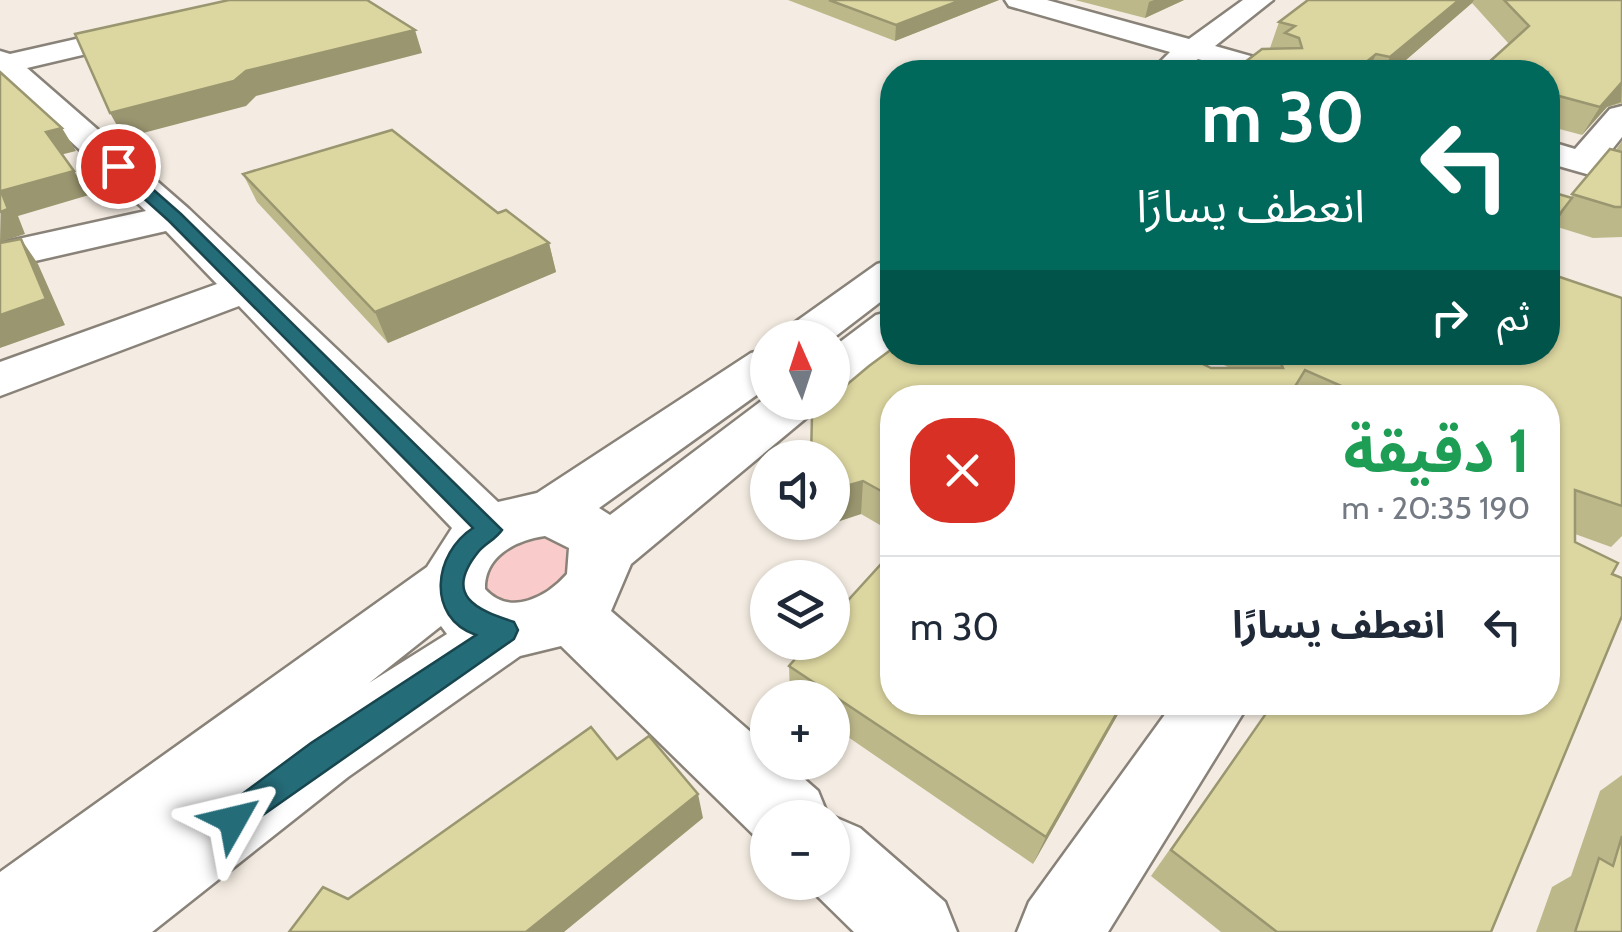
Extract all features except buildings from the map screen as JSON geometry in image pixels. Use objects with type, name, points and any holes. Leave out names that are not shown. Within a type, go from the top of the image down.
[{"type":"street","points":[[1,63],[282,0]]},
{"type":"street","points":[[1018,0],[1194,48],[1210,60]]},
{"type":"street","points":[[1178,60],[1273,6]]},
{"type":"street","points":[[1224,60],[1273,6]]},
{"type":"street","points":[[1,63],[175,218],[246,288],[471,556]]},
{"type":"street","points":[[1583,162],[1622,116]]},
{"type":"street","points":[[1560,155],[1622,173]]},
{"type":"street","points":[[0,256],[175,218]]},
{"type":"street","points":[[828,320],[880,282]]},
{"type":"street","points":[[0,380],[246,288]]},
{"type":"street","points":[[850,358],[880,334]]},
{"type":"street","points":[[549,514],[750,376]]},
{"type":"street","points":[[85,932],[322,753],[558,599],[772,420]]},
{"type":"street","points":[[0,923],[471,556],[524,516],[549,514],[587,527],[600,544],[558,599],[476,624],[457,607],[471,556]]},
{"type":"street","points":[[558,599],[772,800]]},
{"type":"street","points":[[1059,932],[1206,715]]},
{"type":"street","points":[[850,873],[914,932]]},
{"type":"shaded area","points":[[506,532],[578,537],[580,587],[488,612],[472,563]]},
{"type":"route","points":[[118,166],[490,530],[474,540],[457,561],[452,582],[457,607],[476,624],[504,630],[322,753],[233,820]]}]
